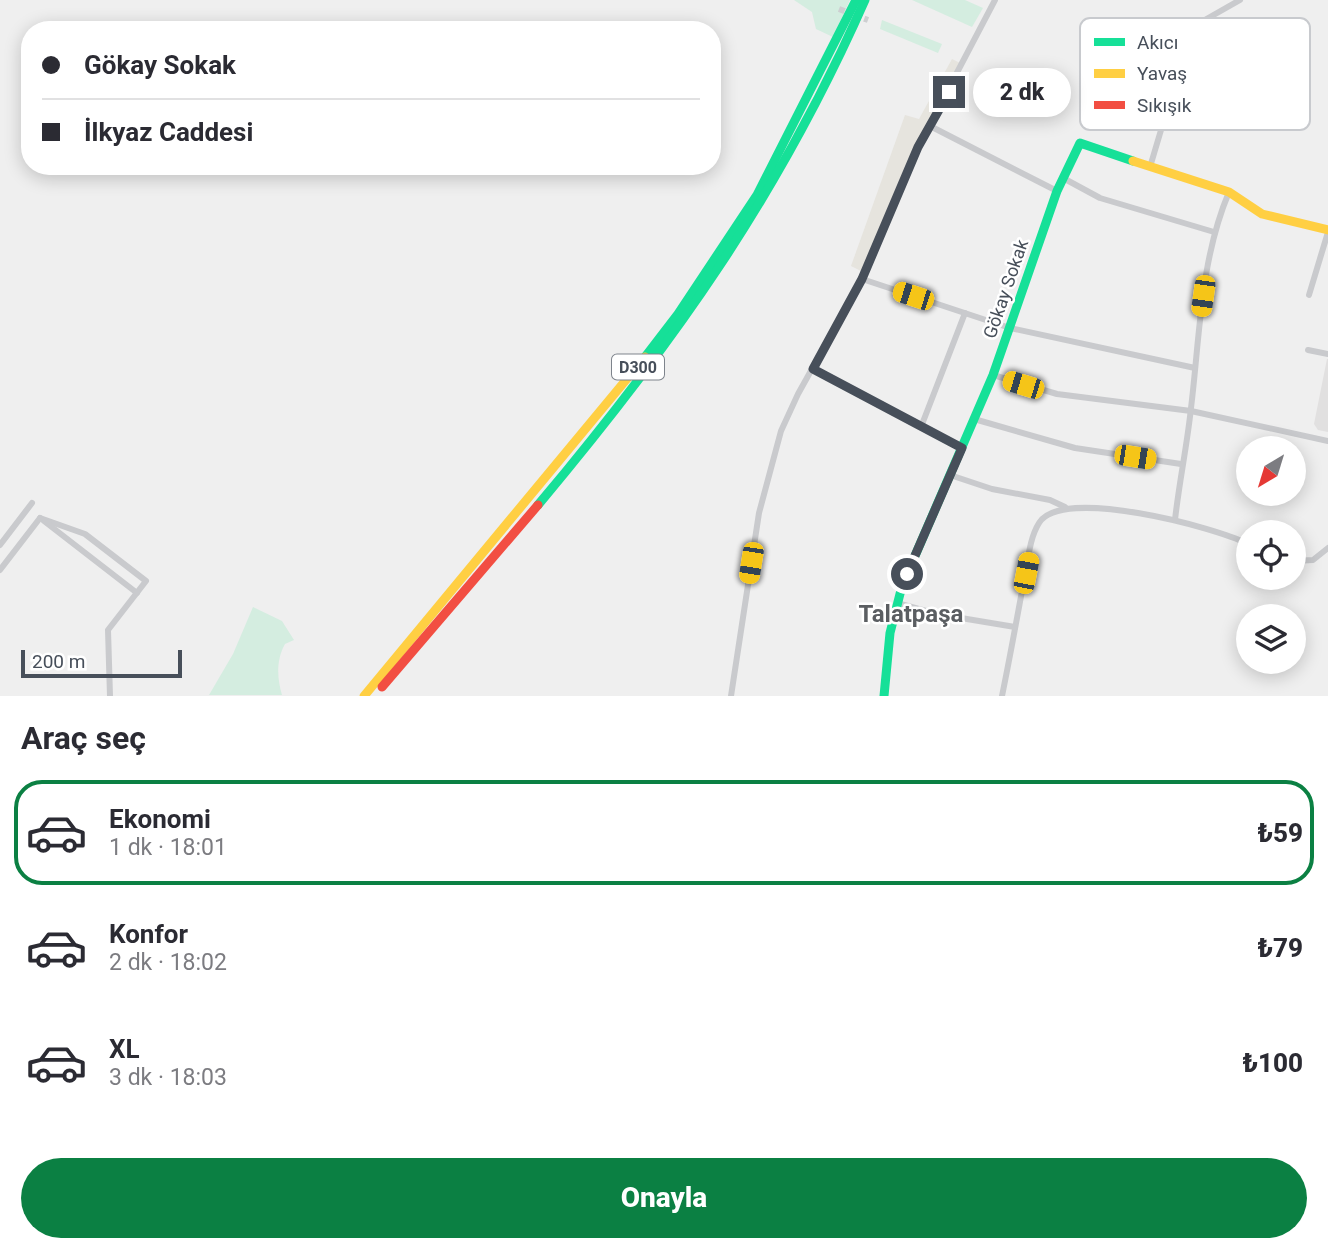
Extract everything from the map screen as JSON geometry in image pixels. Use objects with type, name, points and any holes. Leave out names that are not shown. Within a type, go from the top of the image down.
[{"type":"main road","name":"D300","points":[[364,695],[621,388],[678,314],[757,195],[794,127],[856,0]]},
{"type":"main road","name":"D300","points":[[375,695],[629,394],[685,320],[743,234],[803,132],[865,0]]},
{"type":"main road","name":"Gökay Sokak","points":[[884,695],[887,649],[897,603],[993,375],[1057,191],[1080,142],[1229,192],[1262,214],[1328,231]]},
{"type":"street","points":[[731,695],[765,485],[786,419],[862,279],[894,200],[995,0]]},
{"type":"street","points":[[1208,18],[1241,0]]},
{"type":"street","points":[[930,126],[1057,191]]},
{"type":"street","points":[[1150,167],[1161,130]]},
{"type":"street","points":[[1063,178],[1100,198],[1214,232]]},
{"type":"street","points":[[1175,520],[1214,232],[1229,192]]},
{"type":"street","points":[[1309,295],[1328,231]]},
{"type":"street","points":[[862,279],[1010,328],[1195,369]]},
{"type":"street","points":[[921,427],[965,313]]},
{"type":"street","points":[[1308,350],[1328,354]]},
{"type":"street","points":[[813,369],[962,448]]},
{"type":"street","points":[[993,375],[1057,394],[1191,411],[1328,441]]},
{"type":"street","points":[[974,419],[1075,448],[1181,464]]},
{"type":"street","points":[[950,475],[992,489],[1050,499],[1066,508]]},
{"type":"street","points":[[0,545],[32,503]]},
{"type":"street","points":[[1002,695],[1037,525],[1048,513],[1066,508],[1175,520],[1208,527],[1236,539]]},
{"type":"street","points":[[0,570],[40,518]]},
{"type":"street","points":[[40,518],[137,593]]},
{"type":"street","points":[[40,518],[85,534],[146,581],[108,630],[110,695]]},
{"type":"street","points":[[1306,560],[1313,560],[1328,548]]},
{"type":"street","points":[[897,603],[937,614],[1015,627]]},
{"type":"shaded area","points":[[1327,359],[1328,432],[1318,430],[1314,424]]},
{"type":"green space","points":[[794,0],[850,0],[833,37],[816,29],[812,12]]},
{"type":"green space","points":[[912,0],[965,0],[983,8],[972,27]]},
{"type":"green space","points":[[882,20],[942,44],[938,53],[880,29]]},
{"type":"green space","points":[[253,607],[282,621],[294,640],[285,644],[280,656],[278,676],[282,695],[209,695],[233,654]]},
{"type":"sand","points":[[952,59],[960,63],[909,160],[861,271],[851,266],[905,115],[919,119]]},
{"type":"tunnel","points":[[839,9],[868,20]]},
{"type":"traffic: fast","points":[[645,357],[678,314],[757,195],[856,0]]},
{"type":"traffic: fast","points":[[538,505],[634,385],[720,265],[797,138],[865,0]]},
{"type":"traffic: fast","points":[[884,696],[890,633],[902,586],[993,375],[1057,191],[1080,143],[1133,161]]},
{"type":"traffic: slow","points":[[1133,161],[1229,192],[1262,214],[1328,230]]},
{"type":"traffic: slow","points":[[364,696],[645,357]]},
{"type":"traffic: jam","points":[[382,687],[538,505]]},
{"type":"district","name":"Talatpaşa","points":[[911,614]]},
{"type":"route","points":[[907,574],[962,448],[813,369],[862,279],[918,147],[949,92]]}]
